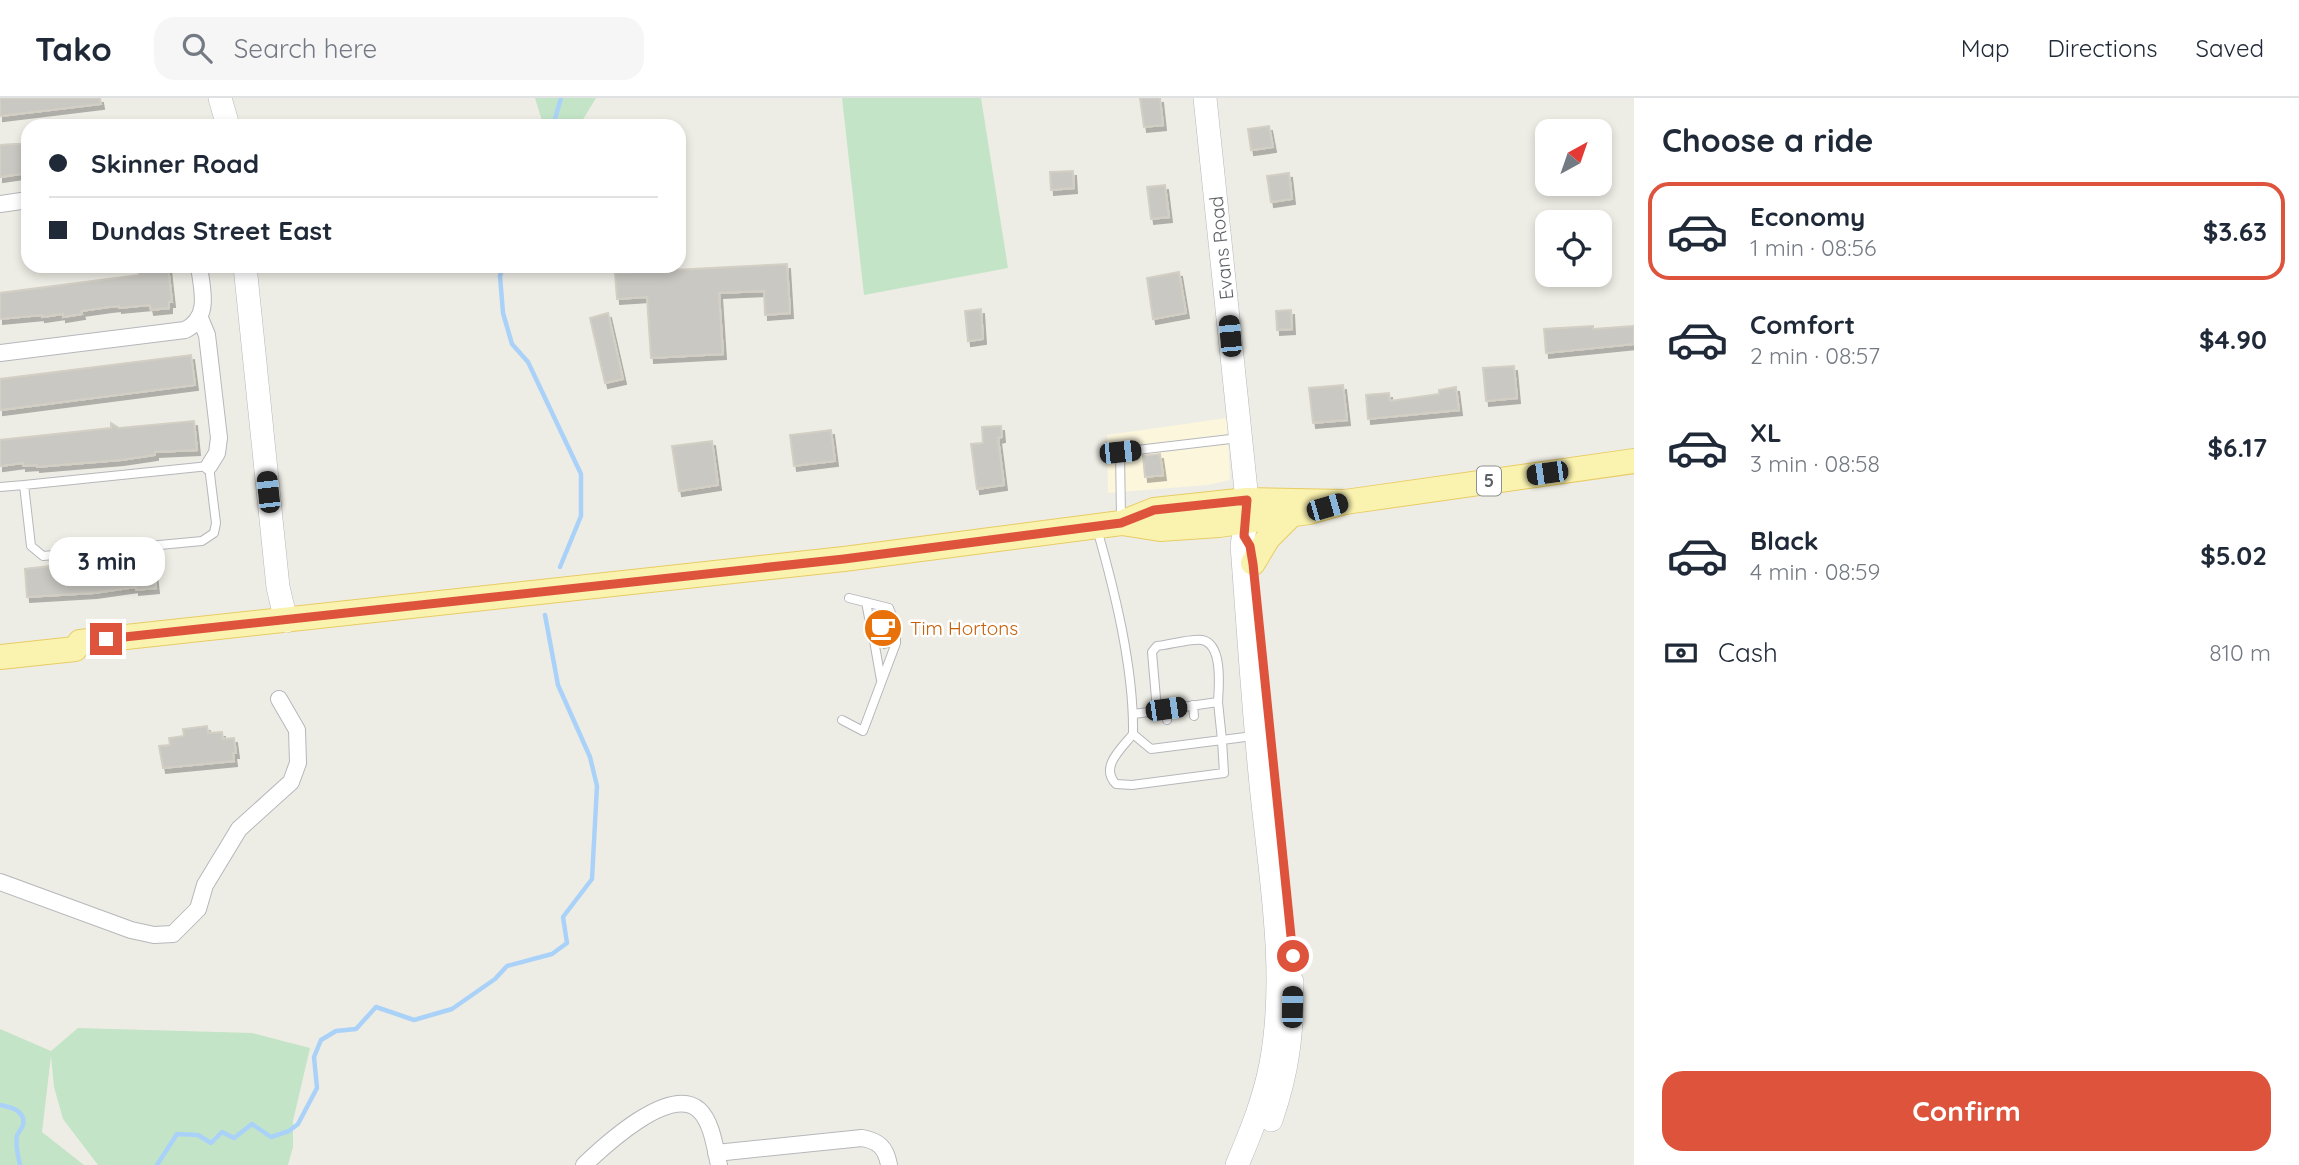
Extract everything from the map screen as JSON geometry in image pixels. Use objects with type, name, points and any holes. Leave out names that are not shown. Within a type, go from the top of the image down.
[{"type":"main road","name":"5","points":[[0,657],[75,649],[80,642],[844,559],[1121,523],[1160,529],[1291,515],[1345,502],[1634,461]]},
{"type":"main road","points":[[1246,520],[1345,502]]},
{"type":"main road","points":[[1253,564],[1268,537],[1291,515]]},
{"type":"street","points":[[220,98],[226,119]]},
{"type":"street","name":"Evans Road","points":[[1205,98],[1228,310],[1246,520]]},
{"type":"street","points":[[0,204],[21,202]]},
{"type":"street","points":[[0,353],[185,330],[194,326],[200,318],[203,306],[200,273]]},
{"type":"street","points":[[246,273],[278,587],[286,621]]},
{"type":"street","points":[[200,318],[207,335],[219,438],[217,453],[209,466]]},
{"type":"street","points":[[1246,520],[1253,564],[1293,956],[1292,1033],[1284,1081],[1252,1165]]},
{"type":"street","points":[[1237,1165],[1264,1093],[1275,1032],[1278,960],[1256,735],[1242,545],[1246,520]]},
{"type":"street","points":[[0,882],[131,930],[173,934],[198,909],[205,885],[239,829],[291,782],[298,763],[297,730],[279,698]]},
{"type":"street","points":[[584,1165],[611,1139],[631,1125],[658,1110],[675,1105],[692,1105],[699,1110],[708,1125],[718,1159],[862,1138],[874,1140],[882,1146],[889,1165]]},
{"type":"lane","points":[[1121,523],[1120,452],[1239,438]]},
{"type":"lane","points":[[0,487],[209,466],[216,523],[214,533],[202,541],[43,556],[31,546],[24,485]]},
{"type":"lane","points":[[1096,526],[1115,591],[1134,714],[1133,734],[1115,755],[1110,769],[1111,779],[1116,784],[1132,785],[1224,773],[1216,653],[1213,646],[1203,640],[1157,646],[1152,652],[1162,710],[1167,720]]},
{"type":"lane","points":[[849,598],[889,608],[894,621]]},
{"type":"lane","points":[[866,603],[870,623]]},
{"type":"lane","points":[[842,720],[863,731],[897,643],[896,632]]},
{"type":"lane","points":[[873,635],[881,683]]},
{"type":"lane","points":[[1134,714],[1218,702]]},
{"type":"lane","points":[[1193,705],[1194,716]]},
{"type":"lane","points":[[1133,734],[1151,749],[1169,743],[1256,735]]},
{"type":"shaded area","points":[[1227,418],[1230,480],[1207,485],[1108,493],[1107,435]]},
{"type":"green space","points":[[535,98],[596,98],[583,119],[541,119]]},
{"type":"green space","points":[[842,98],[981,98],[1008,268],[864,295]]},
{"type":"green space","points":[[78,1028],[252,1033],[310,1048],[293,1121],[293,1147],[288,1165],[98,1165],[63,1119],[54,1087],[51,1056],[42,1132],[84,1165],[0,1165],[0,1029],[51,1051]]},
{"type":"building","points":[[0,98],[100,98],[101,104],[0,116]]},
{"type":"building","points":[[1140,98],[1160,98],[1163,125],[1144,127]]},
{"type":"building","points":[[1269,126],[1273,147],[1251,150],[1248,129]]},
{"type":"building","points":[[21,144],[21,174],[0,177],[0,145]]},
{"type":"building","points":[[1073,171],[1074,188],[1051,190],[1050,172]]},
{"type":"building","points":[[1289,173],[1292,199],[1271,202],[1267,176]]},
{"type":"building","points":[[1165,185],[1169,217],[1151,219],[1147,187]]},
{"type":"building","points":[[787,264],[790,313],[765,315],[764,291],[719,293],[723,354],[651,358],[647,297],[617,299],[615,273],[686,273],[686,269]]},
{"type":"building","points":[[1179,272],[1186,313],[1153,319],[1147,278]]},
{"type":"building","points":[[169,273],[172,302],[169,302],[169,308],[151,310],[150,305],[119,306],[81,311],[82,314],[63,317],[63,314],[0,319],[0,293]]},
{"type":"building","points":[[981,309],[983,339],[968,341],[965,311]]},
{"type":"building","points":[[1291,310],[1292,329],[1277,330],[1276,311]]},
{"type":"building","points":[[608,313],[623,379],[605,383],[590,318]]},
{"type":"building","points":[[1593,326],[1593,329],[1634,326],[1634,344],[1546,353],[1544,329]]},
{"type":"building","points":[[191,355],[195,385],[0,410],[0,379]]},
{"type":"building","points":[[1514,366],[1517,398],[1486,401],[1483,368]]},
{"type":"building","points":[[1343,385],[1347,420],[1313,423],[1309,388]]},
{"type":"building","points":[[1456,387],[1459,410],[1368,419],[1366,395],[1389,393],[1390,401],[1439,394],[1439,390]]},
{"type":"building","points":[[194,421],[197,450],[155,452],[155,455],[121,460],[37,467],[23,466],[23,463],[0,466],[0,440],[111,428],[111,423],[119,428]]},
{"type":"building","points":[[1001,426],[1002,437],[998,438],[1004,485],[977,489],[971,444],[983,443],[982,427]]},
{"type":"building","points":[[831,430],[835,461],[794,466],[790,435]]},
{"type":"building","points":[[712,441],[718,485],[679,491],[672,446]]},
{"type":"building","points":[[1160,454],[1163,475],[1145,477],[1143,456]]},
{"type":"building","points":[[152,554],[156,588],[136,590],[136,587],[94,593],[27,597],[25,569]]},
{"type":"building","points":[[877,612],[884,614],[892,627],[889,641],[881,643],[878,631],[873,629],[878,619]]},
{"type":"building","points":[[207,726],[208,733],[222,732],[223,739],[234,738],[234,761],[163,768],[159,746],[170,745],[169,738],[184,736],[183,729]]},
{"type":"waterway","points":[[555,119],[561,98]]},
{"type":"waterway","points":[[501,273],[503,313],[512,344],[528,362],[581,474],[581,516],[560,567]]},
{"type":"waterway","points":[[157,1165],[177,1134],[198,1135],[211,1143],[222,1132],[234,1138],[252,1124],[271,1137],[289,1131],[298,1124],[317,1088],[314,1057],[321,1040],[336,1031],[356,1029],[376,1007],[414,1020],[452,1009],[495,979],[507,966],[552,954],[567,943],[563,917],[592,879],[597,786],[590,757],[558,685],[545,615]]},
{"type":"waterway","points":[[0,1105],[13,1109],[22,1116],[23,1125],[16,1139],[20,1165]]},
{"type":"place","name":"Tim Hortons","points":[[883,628]]},
{"type":"route","points":[[106,639],[844,559],[1121,523],[1154,510],[1247,500],[1244,536],[1250,546],[1253,564],[1293,956]]}]
